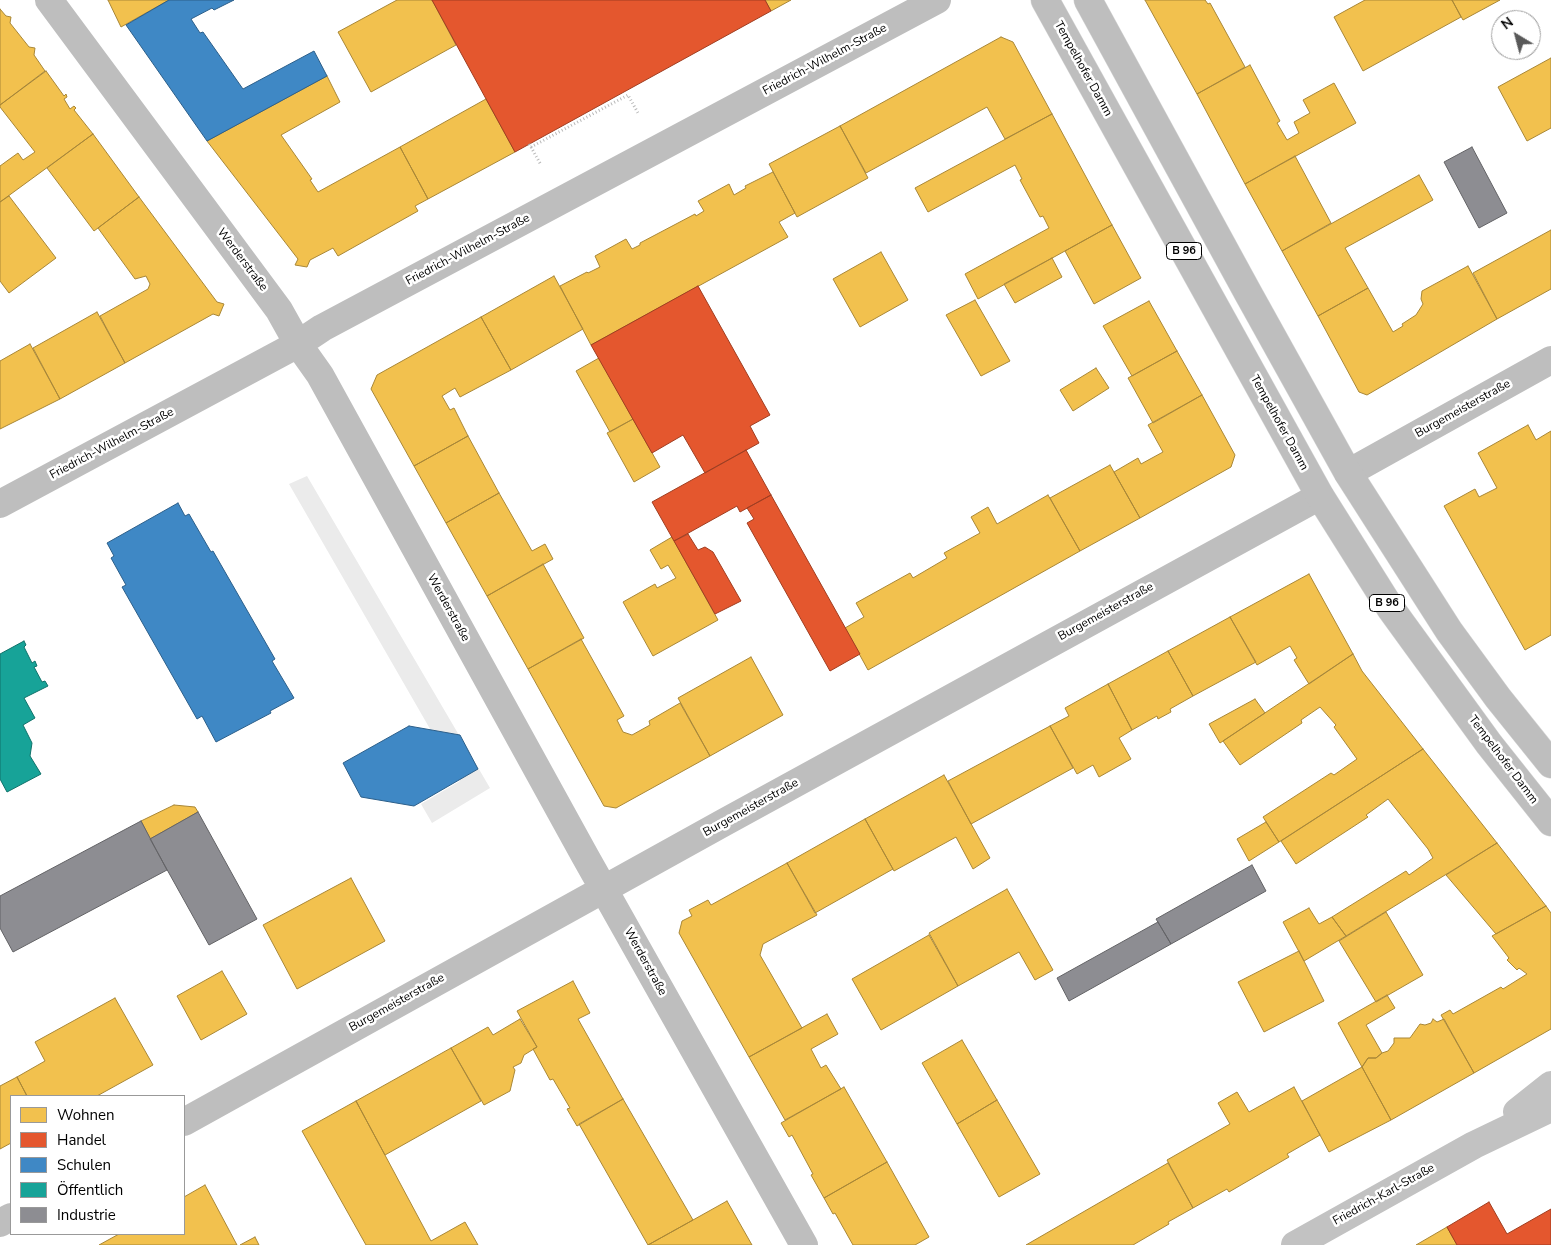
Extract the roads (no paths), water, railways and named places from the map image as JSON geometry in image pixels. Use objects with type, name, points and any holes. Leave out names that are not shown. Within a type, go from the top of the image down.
[{"type":"main road","name":"Friedrich-Karl-Straße","points":[[1474,1145],[1551,1085]]},
{"type":"main road","name":"Friedrich-Karl-Straße","points":[[1295,1245],[1474,1145],[1551,1108]]},
{"type":"street","name":"Werderstraße","points":[[49,0],[279,310],[298,344],[320,374],[604,890],[804,1245]]},
{"type":"street","name":"Friedrich-Wilhelm-Straße","points":[[0,504],[298,344],[331,323],[937,0]]},
{"type":"street","name":"Tempelhofer Damm","points":[[1045,0],[1320,496],[1391,609],[1489,744],[1551,822]]},
{"type":"street","name":"B 96","points":[[1088,0],[1348,472],[1449,631],[1498,698],[1551,764]]},
{"type":"street","name":"Burgemeisterstraße","points":[[1348,472],[1551,360]]},
{"type":"street","name":"Burgemeisterstraße","points":[[185,1121],[731,818],[1320,496]]}]
